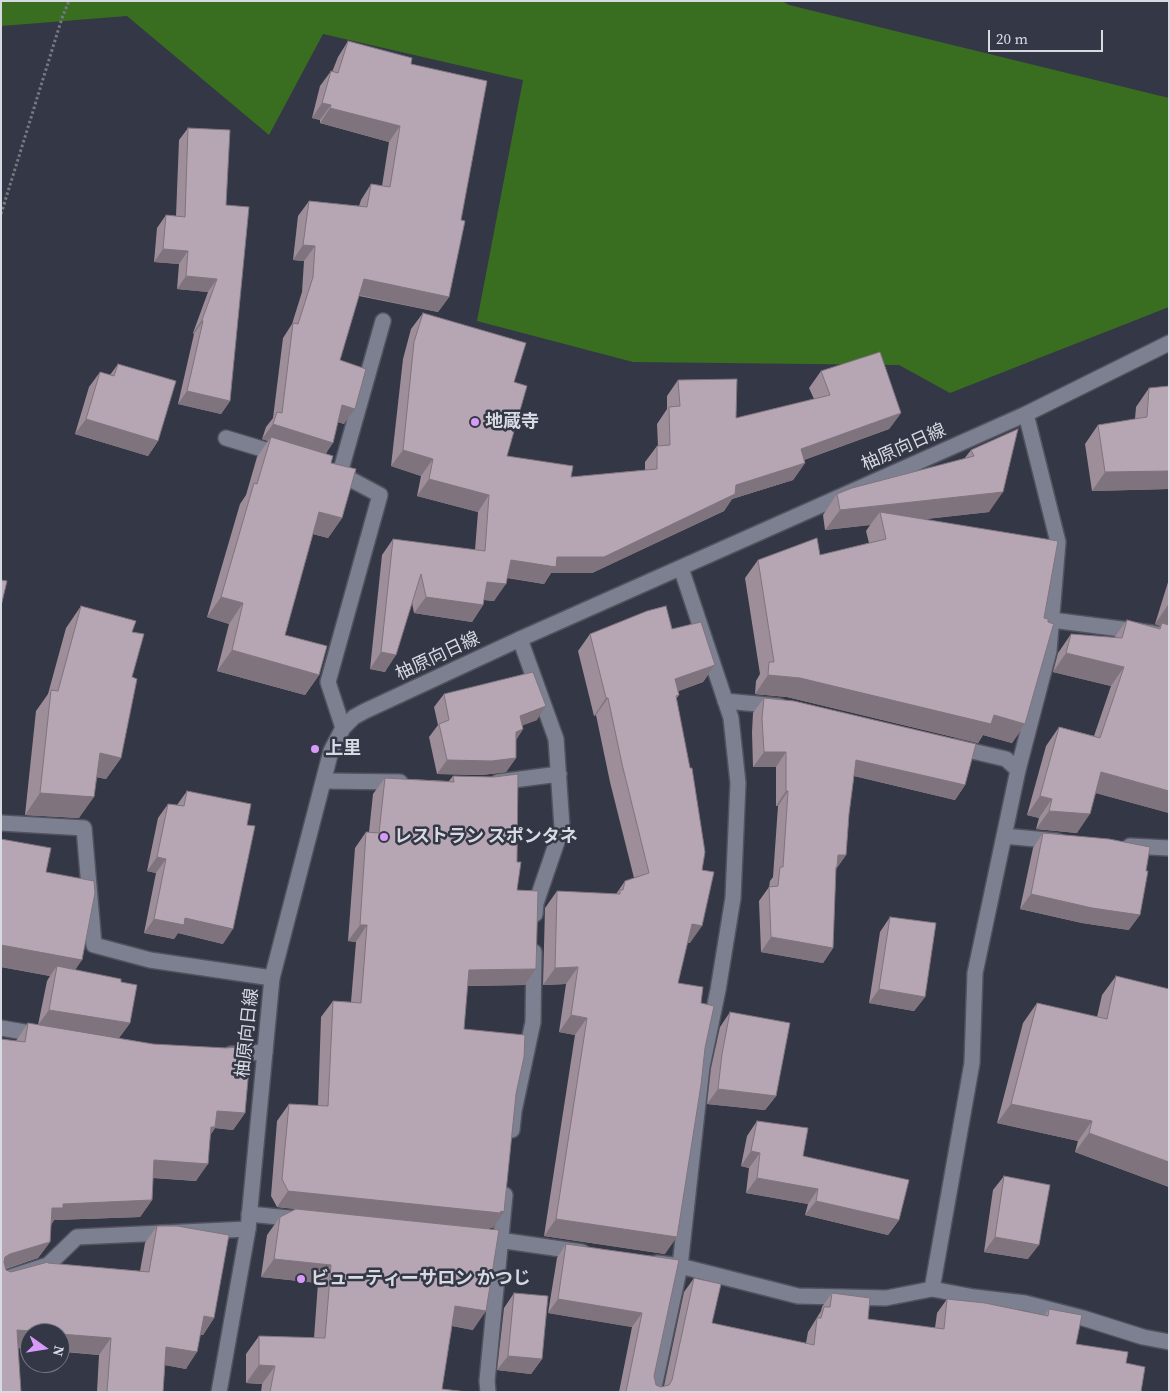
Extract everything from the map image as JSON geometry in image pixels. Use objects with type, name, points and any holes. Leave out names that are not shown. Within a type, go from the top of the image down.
[{"type":"main road","points":[[340,473],[383,322]]},
{"type":"main road","name":"柚原向日線","points":[[219,1392],[249,1222],[272,978],[331,751],[343,728],[354,717],[365,711],[520,639],[1026,414],[1169,343]]},
{"type":"main road","points":[[932,1289],[972,1063],[975,973],[1018,770],[1049,651],[1058,542],[1026,414]]},
{"type":"main road","points":[[226,438],[293,458]]},
{"type":"main road","points":[[321,467],[340,473],[380,495],[328,682],[343,728]]},
{"type":"main road","points":[[653,1392],[680,1266],[702,1067],[718,990],[733,898],[738,783],[731,718],[681,568]]},
{"type":"main road","points":[[1052,620],[1152,632],[1169,637]]},
{"type":"main road","points":[[511,1141],[514,1111],[533,1022],[536,903],[562,827],[556,739],[520,639]]},
{"type":"main road","points":[[725,701],[794,708]]},
{"type":"main road","points":[[939,743],[1006,759],[1018,770]]},
{"type":"main road","points":[[483,784],[559,774]]},
{"type":"main road","points":[[324,781],[413,783]]},
{"type":"main road","points":[[1,823],[84,828],[94,945],[150,960],[272,978]]},
{"type":"main road","points":[[1004,836],[1069,842]]},
{"type":"main road","points":[[1115,846],[1169,848]]},
{"type":"main road","points":[[1,1028],[55,1037]]},
{"type":"main road","points":[[215,1055],[264,1052]]},
{"type":"main road","points":[[488,1392],[487,1381],[507,1180]]},
{"type":"main road","points":[[1,1280],[48,1265],[77,1237],[249,1222],[317,1221]]},
{"type":"main road","points":[[462,1236],[595,1254]]},
{"type":"main road","points":[[642,1261],[680,1266],[798,1296],[886,1298],[932,1289],[974,1298],[1025,1303],[1084,1318],[1143,1337],[1169,1342]]},
{"type":"path","points":[[1,214],[69,1]]},
{"type":"green space","points":[[1,1],[782,1],[789,5],[1169,98],[1169,307],[950,393],[899,365],[633,362],[477,321],[523,80],[323,34],[269,135],[127,16],[1,26]]},
{"type":"building","points":[[348,41],[412,58],[411,64],[487,81],[461,220],[465,221],[449,297],[364,279],[340,360],[366,369],[355,409],[342,405],[333,443],[273,424],[277,412],[282,413],[293,323],[298,324],[313,277],[315,246],[303,245],[309,201],[367,207],[371,184],[390,187],[400,126],[330,108],[331,105],[322,103],[331,71],[338,73]]},
{"type":"building","points":[[188,128],[230,130],[226,205],[249,207],[230,401],[187,391],[202,320],[217,279],[186,276],[188,251],[163,249],[166,215],[185,217]]},
{"type":"building","points":[[423,313],[526,343],[514,382],[527,386],[507,456],[573,466],[571,477],[657,469],[657,446],[670,445],[669,407],[680,406],[678,380],[737,379],[736,418],[830,395],[821,371],[880,352],[901,413],[801,449],[805,463],[736,485],[735,494],[604,557],[557,557],[556,567],[511,560],[506,584],[487,582],[483,605],[426,597],[421,574],[396,655],[381,652],[393,539],[485,551],[489,495],[429,479],[433,459],[403,450],[414,342]]},
{"type":"building","points":[[118,364],[176,381],[158,441],[86,419],[100,372],[114,376]]},
{"type":"building","points":[[1169,386],[1169,471],[1105,472],[1098,425],[1147,417],[1149,388]]},
{"type":"building","points":[[1018,429],[1003,492],[840,510],[837,494],[852,488],[974,456],[971,450]]},
{"type":"building","points":[[271,437],[333,456],[331,463],[356,469],[342,518],[319,512],[285,635],[327,646],[319,675],[232,650],[243,603],[221,597],[254,483],[257,484]]},
{"type":"building","points":[[880,512],[1058,541],[1044,618],[1054,624],[1025,724],[994,715],[991,724],[800,678],[768,675],[769,662],[774,662],[758,560],[817,538],[820,555],[886,539]]},
{"type":"building","points":[[1,580],[7,581],[1,606]]},
{"type":"building","points":[[81,606],[136,621],[132,632],[144,634],[132,677],[137,679],[121,758],[100,753],[94,797],[40,793],[51,690],[58,691]]},
{"type":"building","points":[[666,606],[672,629],[701,622],[715,665],[675,679],[679,695],[676,696],[690,768],[692,768],[705,852],[702,870],[714,872],[702,926],[692,924],[678,983],[703,987],[701,1003],[714,1006],[705,1048],[677,1237],[556,1219],[587,1018],[571,1015],[578,967],[555,968],[557,891],[620,894],[625,881],[649,873],[608,698],[606,698],[590,634],[647,611]]},
{"type":"building","points":[[1127,620],[1160,629],[1162,623],[1169,625],[1169,791],[1101,772],[1090,814],[1049,811],[1052,799],[1040,796],[1059,727],[1100,738],[1124,667],[1066,653],[1071,634],[1122,638]]},
{"type":"building","points":[[533,672],[546,706],[520,716],[523,729],[516,732],[516,758],[492,761],[447,760],[439,724],[449,720],[444,694]]},
{"type":"building","points":[[764,698],[794,701],[976,744],[965,785],[856,760],[846,855],[838,855],[836,867],[833,948],[771,937],[769,887],[778,886],[780,867],[783,867],[788,791],[786,791],[786,752],[764,752],[762,718]]},
{"type":"building","points":[[518,774],[517,862],[521,862],[517,890],[538,891],[536,969],[469,970],[464,1029],[525,1035],[524,1057],[516,1094],[504,1212],[288,1191],[282,1179],[289,1104],[328,1106],[333,1001],[361,1003],[367,925],[360,925],[366,832],[379,833],[385,778],[454,782],[453,776],[494,777]]},
{"type":"building","points":[[187,791],[251,804],[247,825],[255,826],[233,929],[185,918],[184,925],[154,919],[166,859],[157,857],[168,804],[184,806]]},
{"type":"building","points":[[1043,833],[1109,839],[1150,847],[1146,871],[1148,871],[1140,915],[1092,908],[1031,894]]},
{"type":"building","points":[[1,839],[51,848],[46,872],[94,881],[95,893],[82,960],[1,945]]},
{"type":"building","points":[[890,917],[936,923],[925,997],[879,989]]},
{"type":"building","points":[[57,966],[121,979],[121,982],[137,985],[130,1023],[49,1010]]},
{"type":"building","points":[[1116,976],[1169,989],[1169,1162],[1089,1133],[1092,1121],[1011,1104],[1037,1003],[1107,1019]]},
{"type":"building","points":[[730,1012],[790,1023],[776,1096],[718,1089]]},
{"type":"building","points":[[28,1023],[153,1044],[226,1048],[251,1046],[245,1113],[217,1111],[215,1127],[211,1127],[208,1164],[154,1160],[152,1200],[63,1204],[63,1208],[52,1208],[50,1242],[5,1257],[6,1270],[11,1272],[48,1262],[149,1272],[157,1226],[177,1226],[229,1235],[214,1318],[204,1316],[197,1352],[166,1347],[163,1392],[107,1392],[111,1338],[70,1335],[70,1323],[20,1323],[20,1330],[17,1330],[21,1392],[1,1392],[1,1039],[25,1042]]},
{"type":"building","points":[[757,1121],[808,1128],[803,1156],[909,1180],[899,1220],[816,1201],[818,1189],[757,1178],[760,1153],[751,1151]]},
{"type":"building","points":[[1004,1176],[1050,1185],[1039,1245],[995,1237]]},
{"type":"building","points":[[296,1209],[499,1230],[486,1311],[455,1306],[442,1389],[467,1392],[270,1392],[275,1366],[259,1365],[259,1336],[325,1338],[331,1265],[274,1259],[280,1217]]},
{"type":"building","points":[[566,1244],[679,1260],[654,1376],[656,1385],[661,1387],[669,1385],[672,1380],[694,1278],[721,1284],[712,1323],[814,1345],[817,1318],[821,1318],[824,1307],[830,1307],[832,1293],[870,1298],[868,1319],[944,1329],[947,1299],[985,1303],[1048,1316],[1049,1309],[1082,1315],[1076,1344],[1128,1352],[1126,1363],[1145,1367],[1141,1392],[626,1392],[642,1313],[558,1299]]},
{"type":"building","points":[[514,1293],[548,1296],[542,1359],[508,1356]]},
{"type":"place","name":"地蔵寺","points":[[475,422]]},
{"type":"place","name":"上里","points":[[315,749]]},
{"type":"place","name":"レストラン スポンタネ","points":[[384,837]]},
{"type":"place","name":"ビューティーサロン かつじ","points":[[301,1279]]}]
